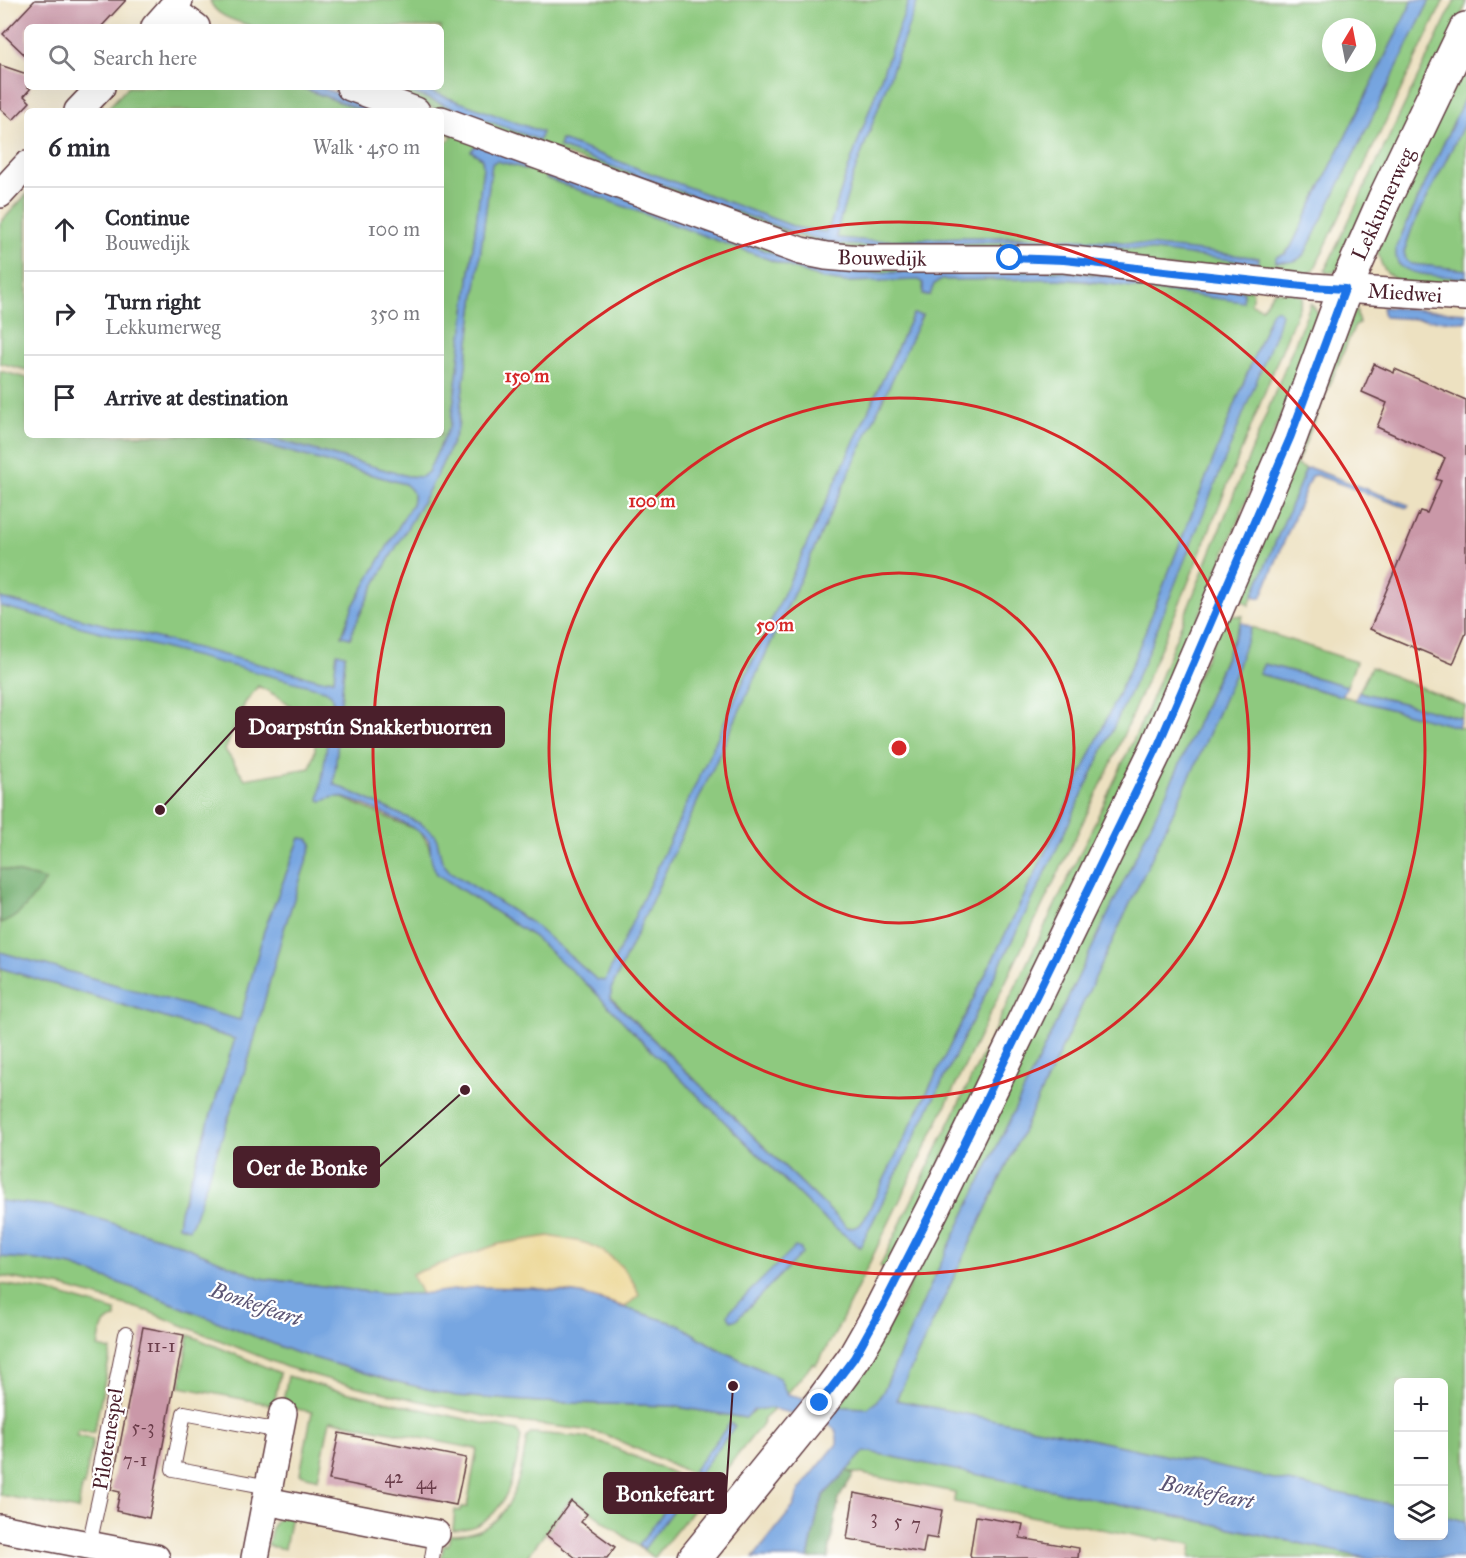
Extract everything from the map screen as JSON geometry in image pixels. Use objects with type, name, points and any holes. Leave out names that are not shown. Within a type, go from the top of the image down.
[{"type":"main road","name":"Lekkumerweg","points":[[695,1558],[815,1410],[854,1358],[900,1273],[1157,748],[1290,438],[1345,289],[1384,200],[1466,29]]},
{"type":"street","points":[[169,12],[191,24]]},
{"type":"street","points":[[81,108],[98,90]]},
{"type":"street","points":[[358,90],[408,108]]},
{"type":"street","name":"Bouwedijk","points":[[444,121],[801,251],[826,256],[860,259],[1064,260],[1345,289]]},
{"type":"street","points":[[0,194],[24,168]]},
{"type":"street","name":"Miedwei","points":[[1345,289],[1466,297]]},
{"type":"street","points":[[255,1558],[282,1422]]},
{"type":"street","points":[[267,1494],[434,1546]]},
{"type":"street","points":[[0,1528],[156,1558]]},
{"type":"lane","name":"Pilotenespel","points":[[89,1545],[101,1490],[99,1470],[126,1334]]},
{"type":"lane","points":[[267,1494],[173,1469],[184,1413],[282,1422]]},
{"type":"green space","points":[[210,0],[909,0],[830,225],[825,232],[798,228],[561,140],[559,147],[798,234],[839,244],[870,246],[1018,241],[1112,246],[1258,262],[1259,258],[1018,236],[870,241],[837,238],[837,230],[852,179],[918,0],[1413,0],[1291,247],[1276,262],[1289,262],[1296,260],[1306,251],[1430,0],[1444,0],[1314,270],[1306,275],[829,248],[444,111],[444,108],[434,108],[383,90],[405,90],[539,139],[542,132],[426,90],[444,90],[444,24],[245,24],[222,15],[212,6]]},
{"type":"green space","points":[[1455,0],[1466,0],[1466,5],[1343,262],[1335,272],[1326,273],[1325,270]]},
{"type":"green space","points":[[1466,52],[1466,95],[1403,231],[1397,251],[1399,265],[1423,274],[1466,278],[1466,291],[1420,287],[1389,275],[1382,265],[1377,249]]},
{"type":"green space","points":[[125,90],[308,90],[356,108],[108,108]]},
{"type":"green space","points":[[1466,120],[1466,270],[1411,264],[1406,260],[1404,252],[1412,228]]},
{"type":"green space","points":[[444,127],[820,263],[859,266],[1064,267],[1250,286],[1253,293],[1251,304],[1262,308],[1274,291],[1295,293],[1303,297],[1184,593],[1111,764],[836,1332],[816,1365],[813,1363],[787,1394],[779,1378],[716,1348],[679,1325],[580,1294],[533,1288],[478,1287],[422,1294],[383,1294],[260,1278],[174,1242],[102,1220],[52,1206],[0,1201],[0,968],[235,1039],[180,1212],[178,1226],[189,1228],[249,1058],[283,932],[312,844],[308,839],[300,838],[264,931],[240,1021],[0,952],[0,606],[325,689],[331,694],[333,702],[320,800],[340,797],[419,831],[429,846],[437,874],[533,936],[591,988],[822,1217],[860,1247],[1044,876],[1143,664],[1281,314],[1279,311],[1272,311],[1134,660],[1036,872],[869,1210],[859,1226],[847,1227],[611,998],[611,989],[922,315],[913,314],[605,981],[597,980],[532,923],[450,872],[442,862],[436,836],[421,824],[334,784],[345,655],[337,654],[334,679],[321,680],[0,598],[0,371],[24,377],[24,438],[241,438],[405,484],[413,493],[412,504],[353,606],[342,635],[350,638],[375,584],[434,481],[458,427],[492,163],[497,161],[529,170],[531,164],[476,146],[471,151],[482,158],[483,167],[454,400],[450,425],[444,438],[444,141],[447,142],[453,136],[444,132]],"holes":[[[549,170],[790,260],[845,273],[1058,271],[1114,275],[1244,291],[1243,301],[1056,279],[942,280],[934,284],[930,295],[923,295],[923,283],[919,280],[844,282],[820,278],[546,178]],[[258,686],[277,696],[294,709],[308,725],[315,745],[310,768],[245,779],[225,750],[245,703]]]},
{"type":"green space","points":[[24,197],[24,369],[0,363],[0,223]]},
{"type":"green space","points":[[1311,303],[1318,313],[1286,403],[1156,722],[888,1271],[880,1266],[1144,717]]},
{"type":"green space","points":[[1356,307],[1359,324],[1354,327],[1296,465],[1306,469],[1249,605],[1236,593]]},
{"type":"green space","points":[[271,438],[444,438],[428,472],[422,477],[407,476]]},
{"type":"green space","points":[[1226,615],[1243,616],[1180,764],[934,1278],[883,1392],[868,1408],[839,1407],[901,1304]]},
{"type":"green space","points":[[1251,627],[1356,662],[1347,686],[1264,664],[1259,674],[1466,729],[1466,1521],[1448,1517],[1448,1378],[1394,1378],[1394,1505],[1080,1437],[896,1400],[1199,757],[1237,668]]},
{"type":"green space","points":[[1371,667],[1466,706],[1461,718],[1359,692]]},
{"type":"green space","points":[[0,868],[46,880],[20,912],[0,923]]},
{"type":"green space","points":[[0,1257],[72,1266],[294,1352],[386,1379],[456,1396],[540,1402],[671,1406],[745,1418],[758,1409],[775,1409],[763,1420],[764,1422],[711,1488],[695,1475],[604,1434],[502,1420],[334,1381],[286,1367],[147,1311],[63,1287],[0,1276]]},
{"type":"green space","points":[[0,1284],[47,1291],[116,1311],[116,1318],[107,1321],[102,1328],[98,1347],[111,1350],[94,1433],[78,1430],[77,1436],[93,1439],[78,1510],[0,1495]]},
{"type":"green space","points":[[189,1335],[280,1373],[274,1405],[180,1387]]},
{"type":"green space","points":[[288,1376],[332,1389],[517,1431],[521,1437],[515,1469],[504,1499],[485,1521],[471,1527],[453,1530],[455,1510],[460,1511],[462,1507],[467,1507],[477,1449],[330,1420],[318,1479],[300,1474],[312,1412],[282,1406]]},
{"type":"green space","points":[[532,1433],[583,1437],[601,1442],[682,1477],[707,1493],[654,1558],[572,1498],[526,1558],[441,1558],[444,1545],[448,1545],[450,1535],[470,1533],[486,1527],[499,1517],[508,1505],[520,1473],[527,1437]]},
{"type":"green space","points":[[865,1451],[1366,1558],[1190,1558],[1192,1544],[954,1502],[955,1492],[846,1471]]},
{"type":"green space","points":[[846,1471],[854,1474],[839,1498],[828,1558],[808,1558],[818,1511],[824,1495]]},
{"type":"green space","points":[[291,1515],[285,1549],[268,1546],[273,1525],[284,1516]]},
{"type":"sand","points":[[549,1236],[586,1243],[599,1249],[620,1265],[631,1279],[639,1295],[625,1307],[580,1294],[541,1289],[482,1289],[422,1294],[412,1274],[499,1244]]},
{"type":"water","points":[[909,0],[918,0],[852,179],[837,230],[837,238],[870,241],[962,237],[1113,241],[1259,258],[1258,263],[1112,246],[1018,241],[870,246],[839,244],[798,234],[559,147],[561,140],[798,228],[825,232],[830,225]]},
{"type":"water","points":[[1413,0],[1430,0],[1306,251],[1296,260],[1276,262],[1276,257],[1285,254],[1291,247]]},
{"type":"water","points":[[308,90],[328,90],[377,108],[356,108]]},
{"type":"water","points":[[405,90],[426,90],[542,132],[539,140]]},
{"type":"water","points":[[1466,95],[1466,120],[1412,228],[1404,252],[1406,260],[1411,264],[1466,270],[1466,278],[1413,272],[1398,263],[1396,247]]},
{"type":"water","points":[[476,145],[531,164],[530,170],[497,161],[492,163],[458,427],[434,481],[375,584],[350,638],[342,636],[353,606],[412,504],[412,490],[405,484],[241,438],[271,438],[407,476],[422,477],[428,472],[450,425],[454,400],[483,167],[482,158],[471,151]]},
{"type":"water","points":[[549,170],[790,260],[845,273],[1058,271],[1244,291],[1243,302],[1056,279],[942,280],[934,284],[930,295],[923,295],[923,283],[919,280],[844,282],[820,278],[546,178]]},
{"type":"water","points":[[1382,307],[1466,313],[1466,322],[1384,317]]},
{"type":"water","points":[[1279,310],[1281,314],[1276,332],[1143,664],[1044,876],[860,1247],[822,1217],[591,988],[533,936],[437,874],[429,841],[422,834],[373,808],[348,799],[338,797],[319,800],[333,702],[331,694],[325,690],[0,606],[0,598],[321,680],[334,679],[337,653],[345,655],[334,784],[421,824],[436,836],[442,862],[450,872],[532,923],[597,980],[605,981],[913,314],[922,315],[611,989],[611,999],[847,1227],[852,1228],[861,1224],[869,1210],[1036,872],[1134,660],[1272,311]]},
{"type":"water","points":[[1310,468],[1409,505],[1407,508],[1316,475],[1311,476],[1261,598],[1253,596],[1306,469]]},
{"type":"water","points":[[1241,622],[1251,627],[1237,668],[1199,757],[896,1400],[1080,1437],[1394,1505],[1394,1540],[1448,1540],[1448,1517],[1466,1521],[1466,1558],[1366,1558],[865,1451],[824,1495],[818,1511],[808,1558],[753,1558],[794,1506],[799,1490],[837,1444],[835,1431],[826,1422],[770,1408],[753,1410],[746,1418],[671,1406],[540,1402],[456,1396],[386,1379],[294,1352],[72,1266],[0,1257],[0,1201],[52,1206],[102,1220],[174,1242],[260,1278],[383,1294],[422,1294],[478,1287],[533,1288],[580,1294],[679,1325],[716,1348],[779,1378],[787,1394],[839,1407],[868,1408],[883,1392],[934,1278],[1180,764]]},
{"type":"water","points":[[1264,664],[1347,686],[1342,696],[1259,674]]},
{"type":"water","points":[[1359,692],[1461,718],[1458,727],[1355,700]]},
{"type":"water","points":[[300,838],[308,839],[312,844],[283,932],[249,1058],[193,1222],[189,1229],[178,1226],[180,1212],[235,1039],[0,968],[0,952],[240,1020],[264,931]]},
{"type":"water","points":[[795,1247],[801,1249],[802,1253],[737,1319],[731,1321],[728,1315],[730,1311]]},
{"type":"water","points":[[730,1423],[735,1426],[698,1475],[693,1471]]},
{"type":"water","points":[[685,1483],[691,1486],[644,1549],[639,1545]]},
{"type":"building","points":[[35,0],[126,0],[104,24],[24,24],[24,54],[3,34]]},
{"type":"building","points":[[0,65],[24,73],[24,90],[29,90],[24,96],[30,102],[13,120],[0,108]]},
{"type":"building","points":[[1374,364],[1394,373],[1395,369],[1466,400],[1466,633],[1453,664],[1370,629],[1420,511],[1427,513],[1441,481],[1436,479],[1445,458],[1377,427],[1387,403],[1362,392]]},
{"type":"building","points":[[143,1327],[184,1335],[149,1518],[116,1511],[120,1492],[111,1490]]},
{"type":"building","points":[[339,1433],[466,1458],[456,1505],[329,1480]]},
{"type":"building","points":[[854,1493],[942,1510],[937,1539],[926,1537],[923,1553],[847,1539]]},
{"type":"building","points":[[571,1501],[587,1514],[581,1522],[615,1547],[607,1558],[576,1558],[546,1535]]},
{"type":"building","points":[[976,1516],[1023,1524],[1020,1538],[1079,1548],[1078,1558],[971,1558]]},
{"type":"place","name":"Doarpstún Snakkerbuorren","points":[[160,810]]},
{"type":"place","name":"Oer de Bonke","points":[[465,1090]]},
{"type":"place","name":"Bonkefeart","points":[[733,1386]]},
{"type":"route","points":[[820,1403],[854,1358],[884,1304],[1157,748],[1290,438],[1345,289],[1064,260],[1010,258]]}]
